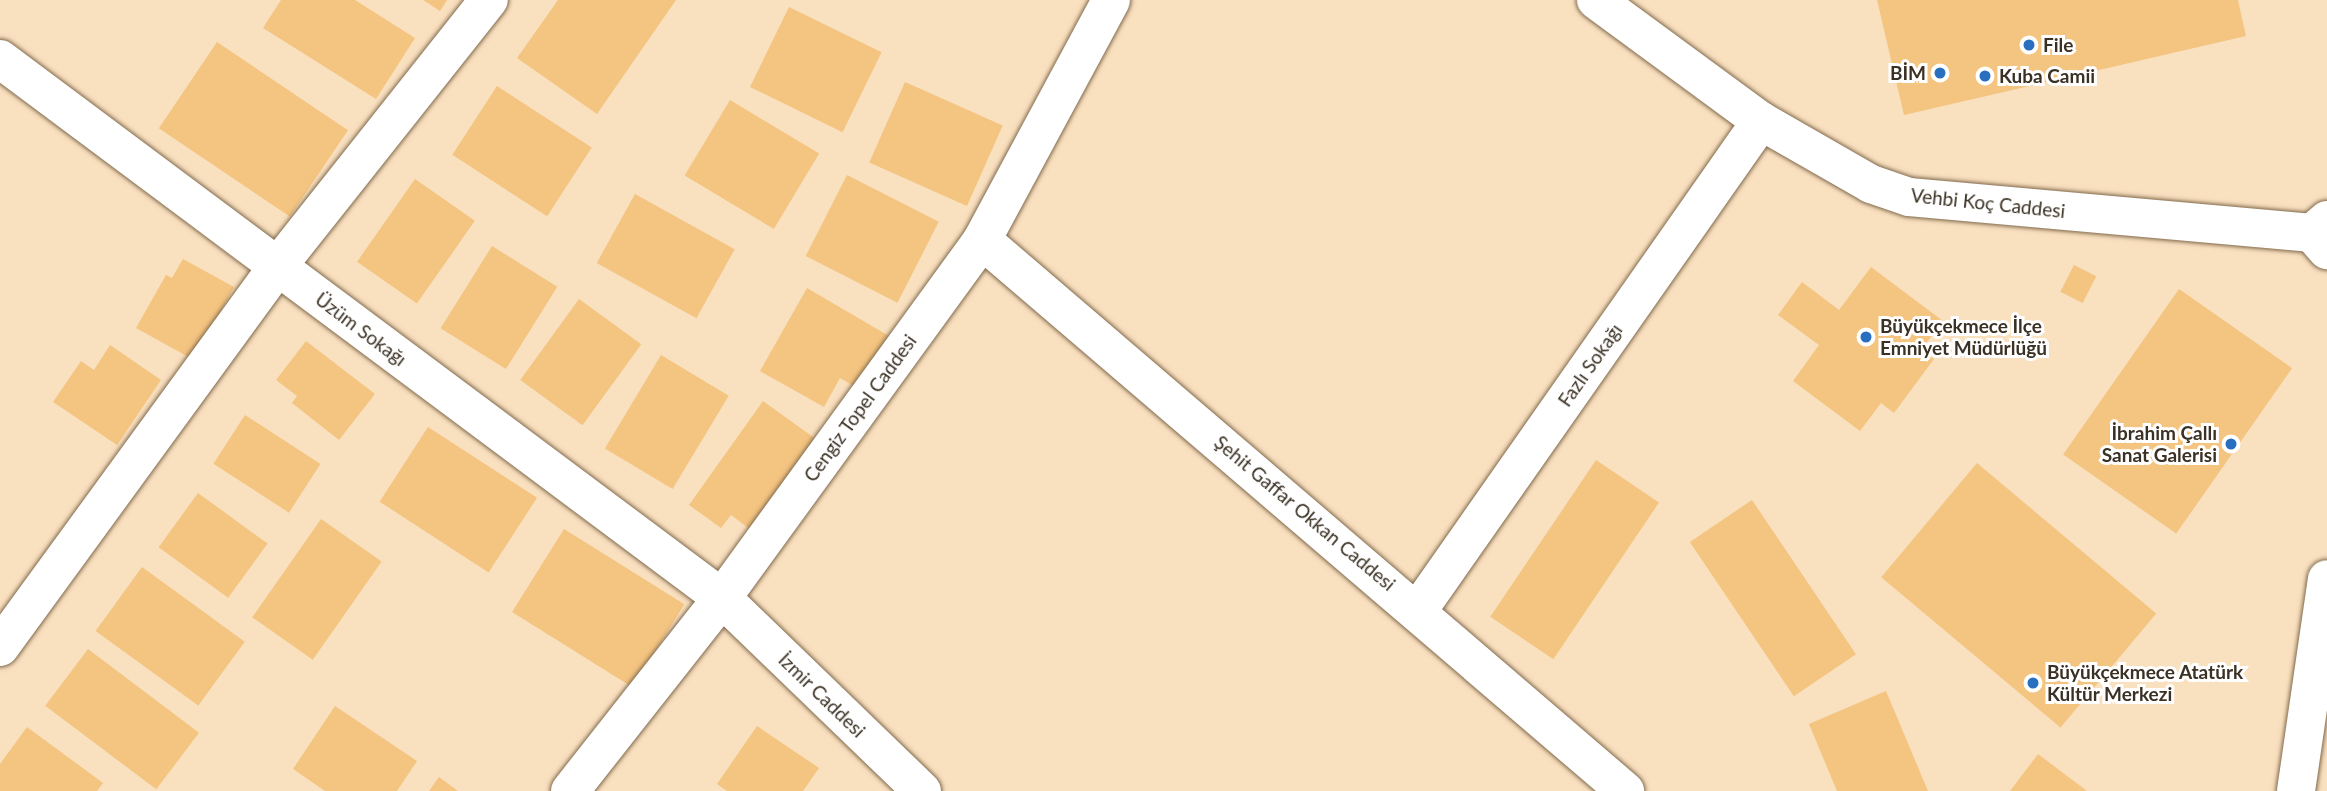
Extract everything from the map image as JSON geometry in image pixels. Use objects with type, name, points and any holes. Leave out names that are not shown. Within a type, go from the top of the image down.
[{"type":"street","points":[[0,647],[277,267],[489,0]]},
{"type":"street","name":"Cengiz Topel Caddesi","points":[[570,791],[722,598],[982,240],[1111,0]]},
{"type":"street","name":"Vehbi Koç Caddesi","points":[[1596,0],[1761,121],[1871,184],[1909,197],[2322,234]]},
{"type":"street","name":"Üzüm Sokağı","points":[[0,59],[722,598]]},
{"type":"street","name":"Fazlı Sokağı","points":[[1419,610],[1761,121]]},
{"type":"street","name":"Şehit Gaffar Okkan Caddesi","points":[[982,240],[1419,610],[1625,791]]},
{"type":"street","points":[[2296,791],[2326,584]]},
{"type":"street","name":"İzmir Caddesi","points":[[722,598],[922,791]]},
{"type":"building","points":[[281,0],[355,0],[415,38],[376,99],[263,28]]},
{"type":"building","points":[[423,0],[447,0],[440,11]]},
{"type":"building","points":[[558,0],[676,0],[597,114],[517,58]]},
{"type":"building","name":"Kuba Camii","points":[[1877,0],[2238,0],[2246,36],[1904,115]]},
{"type":"building","points":[[789,7],[882,52],[843,132],[750,87]]},
{"type":"building","points":[[217,42],[348,130],[290,217],[159,128]]},
{"type":"building","points":[[905,82],[1003,126],[967,206],[869,162]]},
{"type":"building","points":[[497,86],[592,148],[547,216],[452,155]]},
{"type":"building","points":[[730,100],[819,154],[774,229],[685,175]]},
{"type":"building","points":[[847,175],[939,222],[897,303],[806,256]]},
{"type":"building","points":[[415,179],[475,221],[417,304],[357,262]]},
{"type":"building","points":[[635,194],[735,249],[696,318],[597,263]]},
{"type":"building","points":[[492,246],[557,287],[506,369],[441,328]]},
{"type":"building","points":[[183,259],[234,287],[194,360],[136,328],[166,275],[172,278]]},
{"type":"building","points":[[2074,265],[2096,276],[2083,303],[2060,292]]},
{"type":"building","points":[[1871,267],[1943,321],[1921,350],[1934,359],[1894,413],[1881,403],[1860,431],[1793,381],[1819,345],[1778,315],[1802,282],[1839,310]]},
{"type":"building","points":[[807,288],[889,336],[859,389],[840,378],[824,407],[760,371]]},
{"type":"building","points":[[2179,289],[2292,368],[2176,534],[2063,454]]},
{"type":"building","points":[[579,299],[641,344],[583,425],[520,380]]},
{"type":"building","points":[[306,341],[375,394],[339,440],[292,403],[297,396],[276,380]]},
{"type":"building","points":[[110,345],[161,380],[117,445],[53,402],[81,361],[94,370]]},
{"type":"building","points":[[661,355],[729,396],[673,489],[605,448]]},
{"type":"building","points":[[763,401],[820,442],[755,533],[731,515],[721,528],[689,505]]},
{"type":"building","points":[[245,415],[320,464],[289,513],[213,464]]},
{"type":"building","points":[[428,427],[537,498],[489,572],[380,502]]},
{"type":"building","points":[[1596,460],[1659,502],[1553,659],[1490,617]]},
{"type":"building","points":[[1977,463],[2156,613],[2060,728],[1881,577]]},
{"type":"building","points":[[198,493],[268,544],[228,598],[159,547]]},
{"type":"building","points":[[1752,500],[1856,654],[1794,696],[1690,542]]},
{"type":"building","points":[[321,519],[382,561],[313,660],[252,617]]},
{"type":"building","points":[[564,529],[684,604],[632,687],[512,612]]},
{"type":"building","points":[[142,567],[245,642],[198,706],[96,631]]},
{"type":"building","points":[[88,649],[199,733],[156,789],[45,706]]},
{"type":"building","points":[[1886,691],[1928,791],[1837,791],[1809,724]]},
{"type":"building","points":[[335,706],[417,761],[397,791],[325,791],[293,769]]},
{"type":"building","points":[[757,726],[819,768],[803,791],[727,791],[717,784]]},
{"type":"building","points":[[27,727],[103,783],[97,791],[0,791],[0,764]]},
{"type":"building","points":[[2038,754],[2087,791],[2010,791]]},
{"type":"building","points":[[439,777],[458,791],[429,791]]},
{"type":"place","name":"File","points":[[2029,45]]},
{"type":"place","name":"BİM","points":[[1940,73]]},
{"type":"place","name":"Kuba Camii","points":[[1985,76]]},
{"type":"place","name":"Büyükçekmece İlçe Emniyet Müdürlüğü","points":[[1866,337]]},
{"type":"place","name":"İbrahim Çallı Sanat Galerisi","points":[[2231,444]]},
{"type":"place","name":"Büyükçekmece Atatürk Kültür Merkezi","points":[[2033,683]]}]
